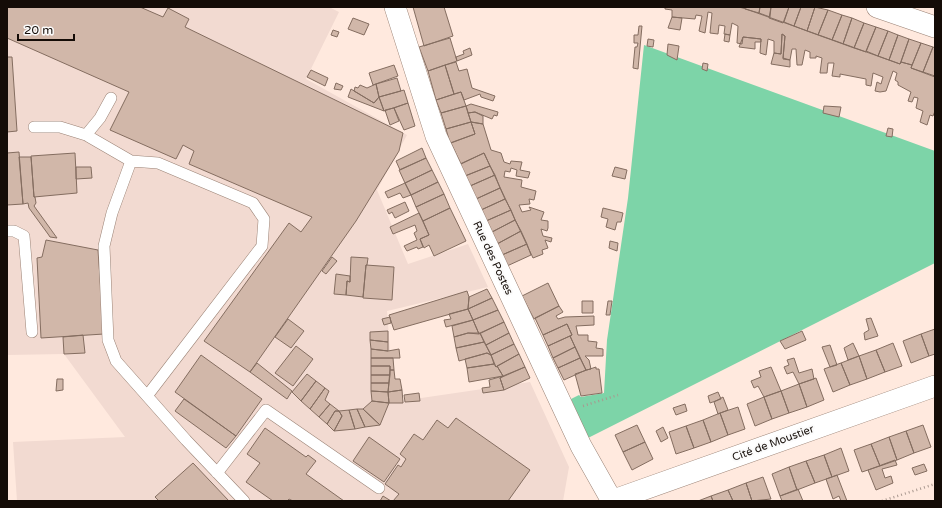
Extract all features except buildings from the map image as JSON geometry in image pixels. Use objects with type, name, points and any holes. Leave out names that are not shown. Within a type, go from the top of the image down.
[{"type":"street","name":"Rue des Postes","points":[[395,7],[436,136],[581,446],[611,501]]},
{"type":"street","points":[[877,7],[935,27]]},
{"type":"street","name":"Cité de Moustier","points":[[611,501],[935,386]]},
{"type":"lane","points":[[86,135],[100,118],[111,98]]},
{"type":"lane","points":[[34,127],[60,127],[86,135],[131,161],[158,163],[253,203],[264,220],[262,246],[147,396]]},
{"type":"lane","points":[[131,161],[112,213],[104,246],[108,340],[116,361],[244,501]]},
{"type":"lane","points":[[7,231],[14,230],[24,236],[32,332]]},
{"type":"lane","points":[[217,473],[266,410],[378,488]]},
{"type":"path","points":[[565,411],[618,395]]},
{"type":"path","points":[[882,501],[935,484]]},
{"type":"shaded area","points":[[7,7],[329,7],[339,12],[306,79],[407,135],[377,190],[408,264],[468,244],[488,287],[387,311],[394,402],[530,382],[569,467],[563,501],[17,501],[13,442],[125,437],[64,354],[7,355]]},
{"type":"green space","points":[[644,45],[935,151],[935,263],[588,438],[571,399],[579,395],[581,397],[604,393],[607,340],[628,198]]}]
